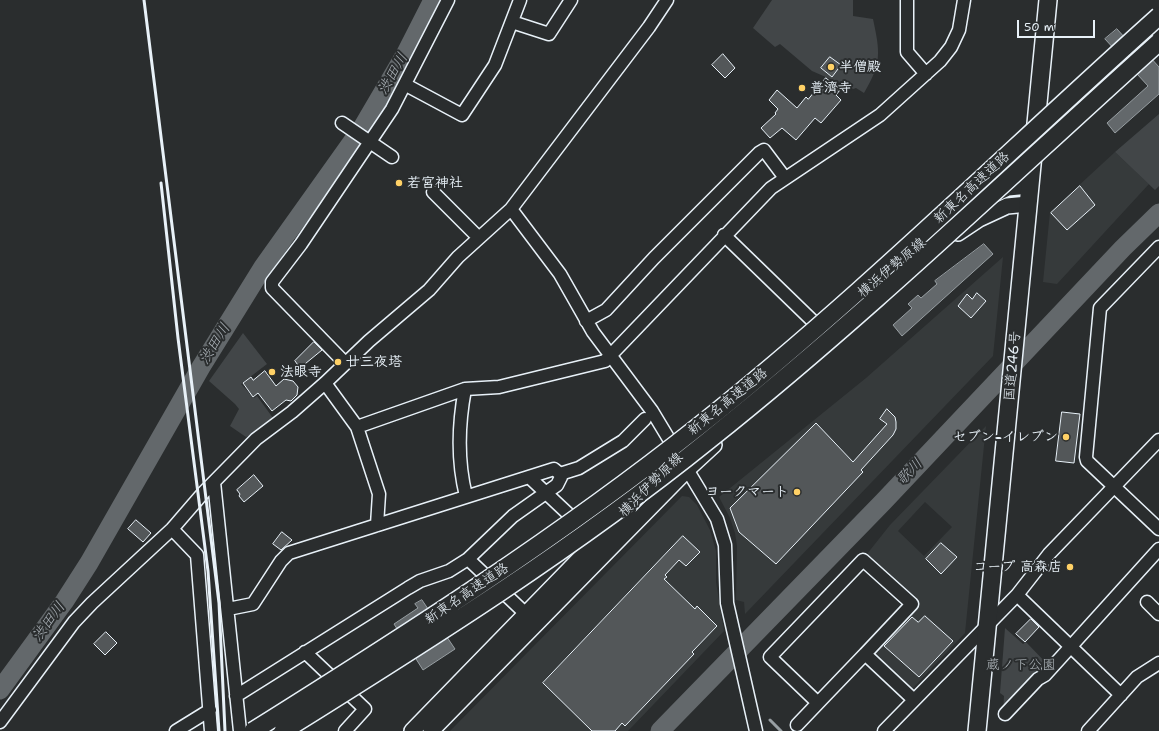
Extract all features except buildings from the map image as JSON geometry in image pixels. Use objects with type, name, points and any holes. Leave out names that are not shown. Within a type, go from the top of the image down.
[{"type":"highway","name":"国道246号","points":[[977,731],[1048,0]]},
{"type":"highway","name":"新東名高速道路","points":[[253,731],[464,597],[549,538],[699,426],[802,341],[910,245],[1159,16]]},
{"type":"highway","name":"新東名高速道路","points":[[283,731],[473,610],[559,552],[708,442],[815,354],[902,277],[1159,42]]},
{"type":"main road","name":"横浜伊勢原線","points":[[412,731],[680,455],[821,329],[915,247],[973,206],[1008,188],[1030,186]]},
{"type":"main road","name":"横浜伊勢原線","points":[[432,731],[688,469],[924,256],[979,219],[1006,206],[1028,204]]},
{"type":"street","points":[[345,363],[272,288],[272,282],[301,244],[406,85],[407,78],[448,0]]},
{"type":"street","points":[[406,85],[462,115],[495,65],[520,0]]},
{"type":"street","points":[[512,22],[549,34],[571,0]]},
{"type":"street","points":[[2,713],[74,622],[172,529],[214,482],[256,439],[292,412],[345,363],[429,290],[479,238],[511,209],[640,40],[667,0]]},
{"type":"street","points":[[907,0],[907,52],[926,74]]},
{"type":"street","points":[[357,427],[465,389],[499,387],[596,364],[611,356],[724,235],[771,188],[880,115],[948,52],[955,39],[962,20],[964,0]]},
{"type":"street","points":[[342,123],[392,157]]},
{"type":"street","points":[[586,321],[606,310],[654,258],[759,153],[764,150],[785,178]]},
{"type":"street","points":[[434,192],[479,238]]},
{"type":"street","points":[[511,209],[557,270],[586,321],[644,399],[712,509],[722,532],[726,562],[725,591],[734,638],[756,731]]},
{"type":"street","points":[[724,235],[821,329]]},
{"type":"street","points":[[1159,247],[1100,308],[1086,457],[1087,461],[1159,529]]},
{"type":"street","points":[[325,383],[357,427],[379,494],[377,525]]},
{"type":"street","points":[[465,389],[459,420],[459,444],[460,473],[466,496]]},
{"type":"street","points":[[560,474],[579,468],[623,441],[645,419]]},
{"type":"street","points":[[884,731],[1017,595],[1049,554],[1159,440]]},
{"type":"street","points":[[228,609],[253,604],[281,561],[289,553],[554,469],[560,474]]},
{"type":"street","points":[[236,696],[411,586],[449,571],[468,559],[513,516],[559,482],[560,474]]},
{"type":"street","points":[[529,477],[596,541]]},
{"type":"street","points":[[214,482],[240,731]]},
{"type":"street","points":[[172,529],[197,555],[211,731]]},
{"type":"street","points":[[1005,714],[1038,679],[1045,675],[1159,549]]},
{"type":"street","points":[[468,559],[526,614]]},
{"type":"street","points":[[797,724],[818,703],[912,604],[863,560],[770,657],[818,703]]},
{"type":"street","points":[[1017,595],[1121,695]]},
{"type":"street","points":[[1147,602],[1159,614]]},
{"type":"street","points":[[304,652],[365,709],[345,731]]},
{"type":"street","points":[[864,654],[914,700]]},
{"type":"street","points":[[1088,731],[1137,677],[1159,663]]},
{"type":"street","points":[[176,731],[210,710]]},
{"type":"shaded area","points":[[1117,29],[1135,49],[1139,45],[1159,67],[1159,94],[1115,133],[1107,123],[1148,86],[1105,39]]},
{"type":"shaded area","points":[[1115,152],[1149,184],[1057,284],[1043,282],[1050,212]]},
{"type":"shaded area","points":[[984,244],[993,254],[902,336],[893,325],[912,308],[908,304],[918,295],[921,298],[937,284],[935,281]]},
{"type":"shaded area","points":[[1003,257],[993,356],[745,614],[744,602],[736,600],[737,546],[735,533],[730,518],[719,497],[866,378]]},
{"type":"shaded area","points":[[986,426],[965,633],[913,688],[908,689],[873,656],[873,651],[918,604],[867,554],[890,525]],"holes":[[[925,502],[952,527],[924,556],[898,531]]]},
{"type":"shaded area","points":[[682,496],[689,497],[697,505],[710,530],[716,551],[716,582],[724,631],[628,731],[450,731]]},
{"type":"shaded area","points":[[422,600],[455,649],[423,670],[394,624],[418,608],[415,604]]},
{"type":"green space","points":[[772,0],[853,0],[853,16],[873,19],[877,40],[878,57],[874,73],[864,93],[856,88],[853,89],[812,71],[780,44],[775,47],[753,28]]},
{"type":"green space","points":[[1159,114],[1159,186],[1155,190],[1115,152]]},
{"type":"green space","points":[[243,333],[267,364],[241,384],[254,398],[257,396],[273,418],[254,433],[246,437],[230,426],[239,409],[209,381]]},
{"type":"green space","name":"蔵ノ下公園","points":[[1005,628],[1023,644],[1026,642],[1049,666],[1003,713],[1004,696],[1000,693]]},
{"type":"waterway","name":"渋田川","points":[[0,690],[64,602],[89,563],[201,367],[263,267],[362,128],[406,53],[433,0]]},
{"type":"waterway","name":"歌川","points":[[660,731],[883,502],[1123,248],[1159,213]]},
{"type":"waterway","points":[[770,720],[781,731]]},
{"type":"railway","points":[[144,0],[219,603],[225,731]]},
{"type":"railway","points":[[161,183],[178,338],[208,571],[219,731]]},
{"type":"place","name":"半僧殿","points":[[831,67]]},
{"type":"place","name":"普濟寺","points":[[802,88]]},
{"type":"place","name":"若宮神社","points":[[399,183]]},
{"type":"place","name":"廿三夜塔","points":[[338,362]]},
{"type":"place","name":"法眼寺","points":[[272,372]]},
{"type":"place","name":"セブン-イレブン","points":[[1066,437]]},
{"type":"place","name":"ヨークマート","points":[[797,492]]},
{"type":"place","name":"コープ 高森店","points":[[1070,567]]}]
